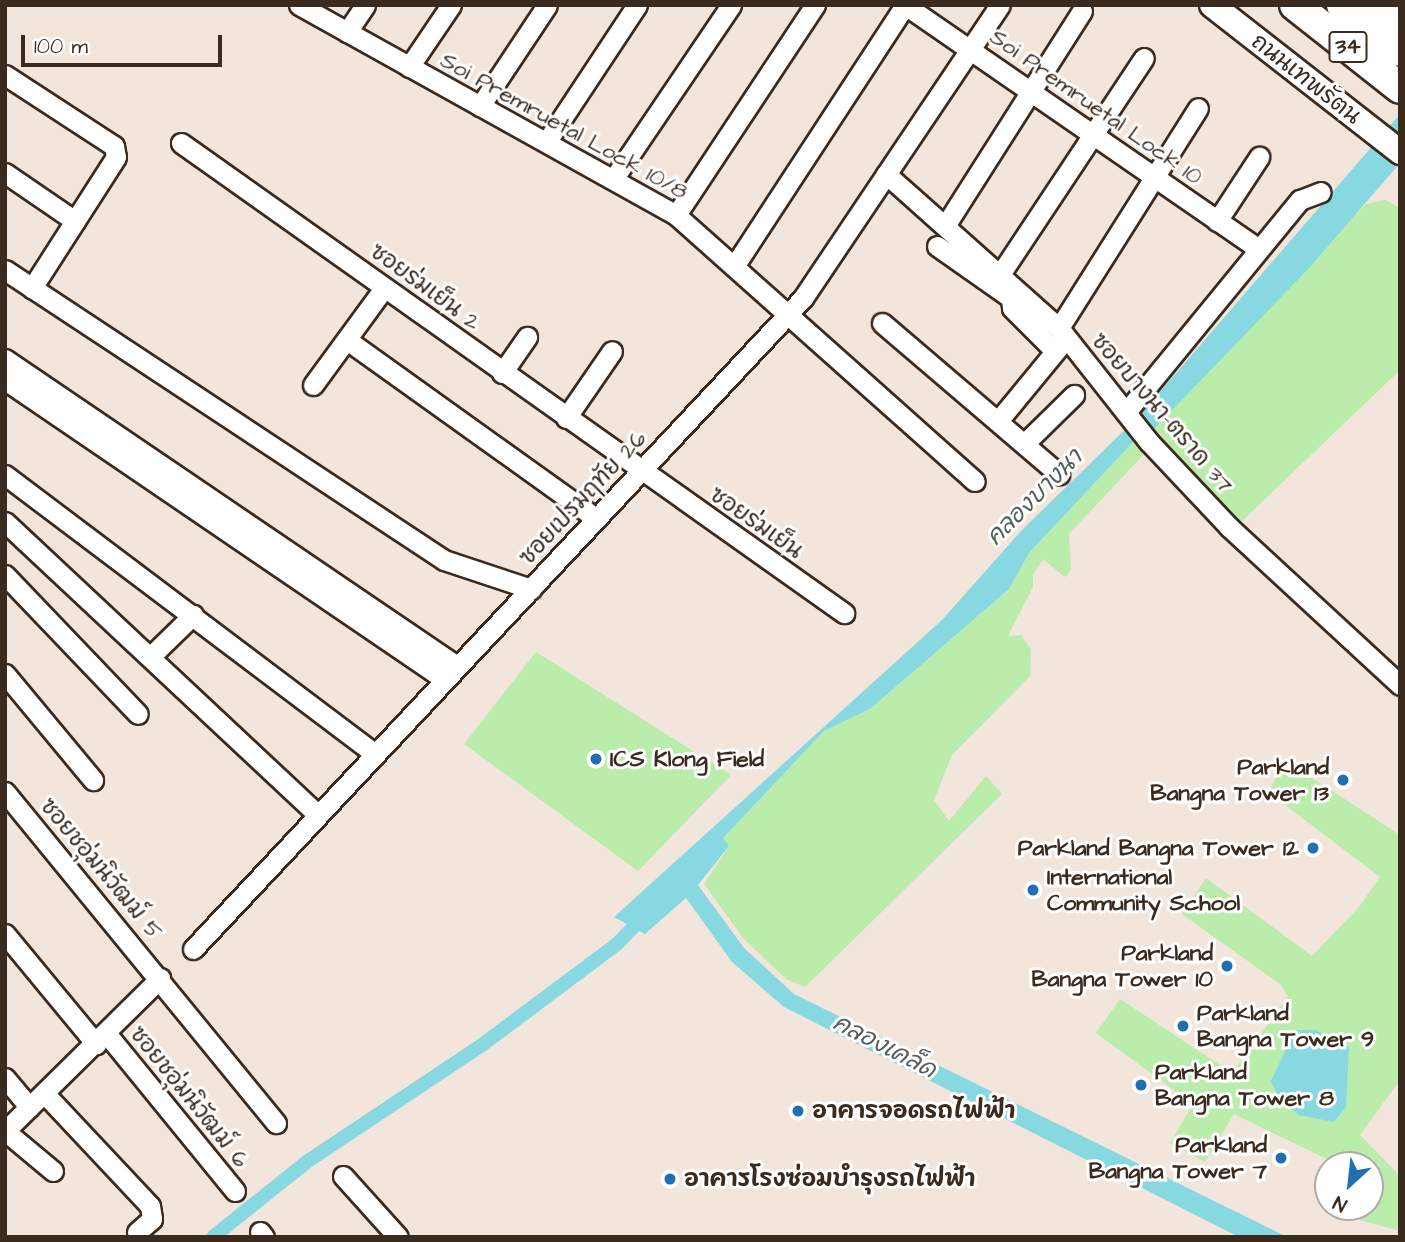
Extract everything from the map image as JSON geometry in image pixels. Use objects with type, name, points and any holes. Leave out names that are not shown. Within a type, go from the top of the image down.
[{"type":"highway","name":"34","points":[[1295,5],[1400,89]]},
{"type":"highway","points":[[1308,5],[1400,78]]},
{"type":"highway","points":[[1342,5],[1400,51]]},
{"type":"highway","points":[[1363,5],[1400,34]]},
{"type":"highway","name":"34","points":[[1383,5],[1400,19]]},
{"type":"main road","name":"ถนนเทพรัตน","points":[[1212,5],[1400,152]]},
{"type":"main road","points":[[1232,5],[1308,80]]},
{"type":"street","name":"Soi Premruetal Lock 10/8","points":[[299,5],[614,178],[676,215],[735,265],[786,318],[975,481]]},
{"type":"street","points":[[347,32],[365,5]]},
{"type":"street","points":[[408,67],[451,5]]},
{"type":"street","points":[[480,106],[547,5]]},
{"type":"street","points":[[547,141],[637,5]]},
{"type":"street","points":[[614,178],[731,5]]},
{"type":"street","points":[[676,215],[815,5]]},
{"type":"street","points":[[735,265],[905,5]]},
{"type":"street","name":"Soi Premruetal Lock 10","points":[[905,5],[972,50],[1031,95],[1259,249]]},
{"type":"street","name":"ซอยเปรมฤทัย 26","points":[[193,949],[373,753],[786,318],[972,50],[1000,5]]},
{"type":"street","points":[[945,226],[1031,95],[1082,11]]},
{"type":"street","points":[[1000,273],[1144,58]]},
{"type":"street","points":[[5,75],[114,146],[116,157],[32,288]]},
{"type":"street","points":[[998,421],[1060,339],[1198,108]]},
{"type":"street","name":"ซอยร่มเย็น 2","points":[[181,143],[641,472]]},
{"type":"street","points":[[1217,221],[1259,157]]},
{"type":"street","points":[[5,173],[75,221]]},
{"type":"street","name":"ซอยบางนา-ตราด 37","points":[[886,174],[1000,273],[1129,414],[1149,442],[1247,545],[1400,685]]},
{"type":"street","points":[[1129,414],[1300,200],[1321,192]]},
{"type":"street","points":[[937,246],[1011,298],[1012,308],[1060,339]]},
{"type":"street","points":[[5,270],[444,560],[531,589]]},
{"type":"street","points":[[313,385],[384,288]]},
{"type":"street","points":[[882,323],[998,421],[1027,442],[1059,474]]},
{"type":"street","points":[[502,373],[527,337]]},
{"type":"street","points":[[347,340],[597,519]]},
{"type":"street","points":[[566,418],[612,351]]},
{"type":"street","points":[[5,359],[29,386],[451,672]]},
{"type":"street","points":[[5,380],[29,386]]},
{"type":"street","points":[[1027,442],[1074,395]]},
{"type":"street","name":"ซอยร่มเย็น","points":[[641,472],[844,613]]},
{"type":"street","points":[[5,475],[373,753]]},
{"type":"street","points":[[5,522],[317,814]]},
{"type":"street","points":[[5,575],[138,714]]},
{"type":"street","points":[[151,656],[193,615]]},
{"type":"street","points":[[5,674],[93,780]]},
{"type":"street","name":"ซอยชอุ่มนิวัฒม์ 5","points":[[5,792],[160,978],[276,1123]]},
{"type":"street","name":"ซอยชอุ่มนิวัฒม์ 6","points":[[5,934],[235,1191]]},
{"type":"street","points":[[53,1171],[5,1130],[101,1039],[160,978]]},
{"type":"street","points":[[5,1077],[29,1107]]},
{"type":"street","points":[[44,1093],[150,1206],[154,1216],[137,1231]]},
{"type":"street","points":[[343,1176],[398,1237]]},
{"type":"green space","points":[[1385,200],[1400,208],[1400,370],[1240,523],[1152,431],[1366,204]]},
{"type":"green space","points":[[1134,441],[1146,452],[1069,534],[1071,570],[1065,577],[1043,559],[1033,575],[1033,587],[1008,636],[1021,635],[1031,649],[1030,676],[952,755],[934,800],[949,821],[986,776],[1002,794],[805,987],[786,979],[744,939],[704,884],[729,846],[722,838],[824,731],[870,709],[1009,589],[1029,553]]},
{"type":"green space","name":"ICS Klong Field","points":[[536,652],[731,775],[638,871],[464,744]]},
{"type":"green space","points":[[1286,761],[1400,835],[1400,1080],[1360,1135],[1376,1151],[1314,1153],[1234,1114],[1205,1162],[1170,1143],[1193,1104],[1096,1033],[1120,999],[1232,1073],[1288,997],[1281,985],[1182,914],[1206,878],[1312,956],[1359,907],[1380,877],[1268,792]]},
{"type":"green space","points":[[1384,1160],[1400,1176],[1400,1231],[1364,1221],[1384,1221]]},
{"type":"water","name":"คลองเคล็ด","points":[[1400,114],[1400,163],[1310,267],[1152,431],[1134,441],[1029,553],[1009,589],[870,709],[824,731],[723,838],[729,846],[698,885],[744,948],[794,994],[1287,1237],[1239,1237],[784,1007],[732,962],[686,898],[645,934],[614,917],[942,620],[1023,529],[1139,416]]},
{"type":"water","points":[[1295,1030],[1316,1030],[1349,1047],[1346,1107],[1334,1122],[1299,1115],[1281,1102],[1271,1081]]},
{"type":"waterway","points":[[213,1237],[308,1161],[482,1045],[617,944],[646,914]]},
{"type":"place","name":"ICS Klong Field","points":[[596,759]]},
{"type":"place","name":"Parkland Bangna Tower 13","points":[[1343,780]]},
{"type":"place","name":"Parkland Bangna Tower 12","points":[[1313,848]]},
{"type":"place","name":"International Community School","points":[[1033,890]]},
{"type":"place","name":"Parkland Bangna Tower 10","points":[[1227,966]]},
{"type":"place","name":"Parkland Bangna Tower 9","points":[[1183,1026]]},
{"type":"place","name":"Parkland Bangna Tower 8","points":[[1141,1085]]},
{"type":"place","name":"อาคารจอดรถไฟฟ้า","points":[[798,1111]]},
{"type":"place","name":"Parkland Bangna Tower 7","points":[[1281,1158]]},
{"type":"place","name":"อาคารโรงซ่อมบำรุงรถไฟฟ้า","points":[[670,1179]]},
{"type":"water label","name":"คลองบางนา","points":[[1035,498]]}]
